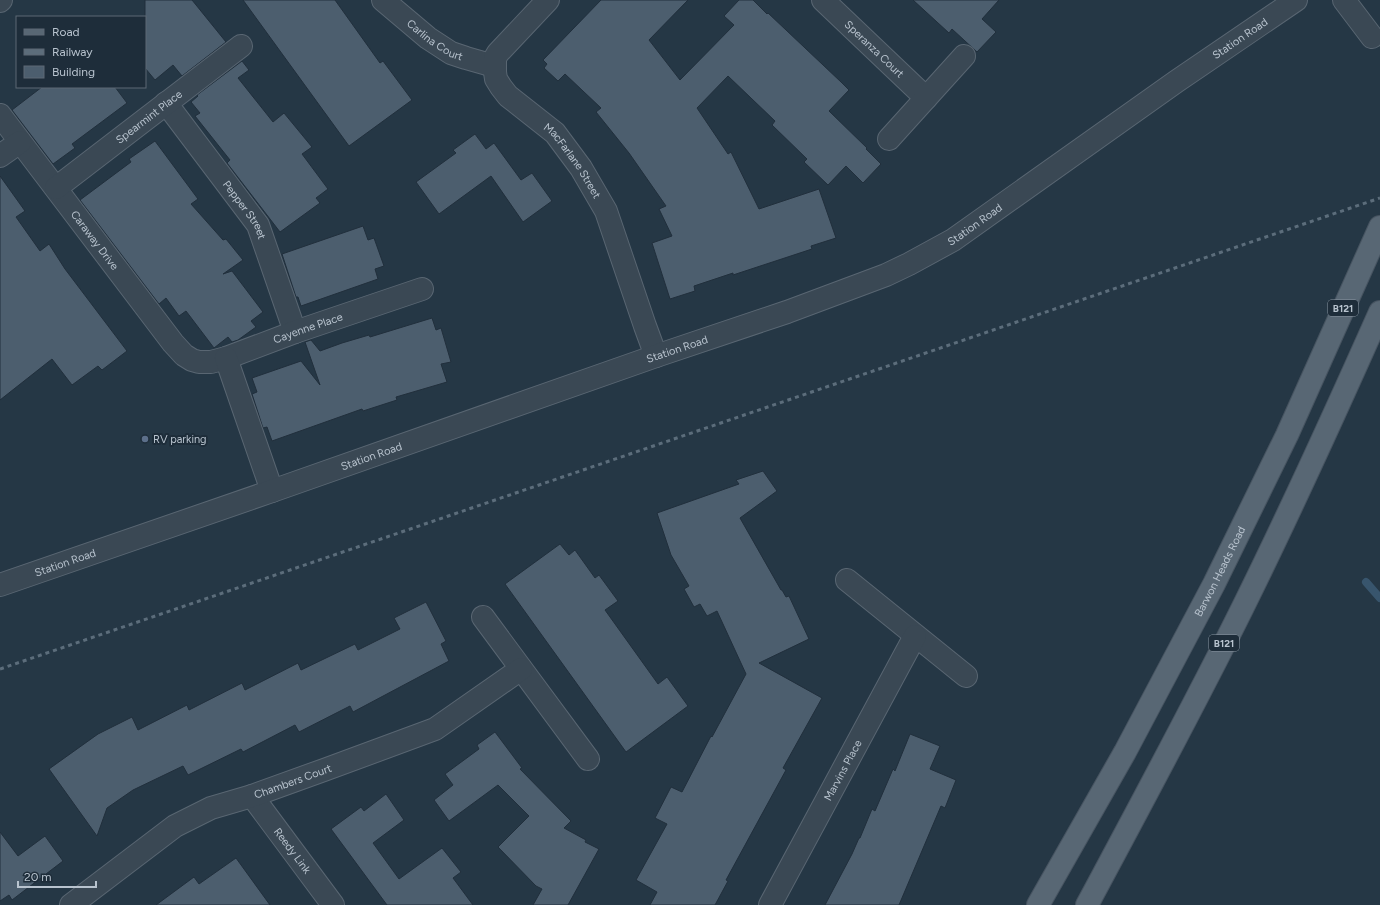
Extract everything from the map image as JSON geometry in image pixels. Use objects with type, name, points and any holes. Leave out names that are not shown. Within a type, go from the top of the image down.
[{"type":"main road","name":"Barwon Heads Road","points":[[1038,905],[1125,752],[1214,584],[1287,435],[1380,227]]},
{"type":"main road","name":"B121","points":[[1087,905],[1156,777],[1243,607],[1323,439],[1380,312]]},
{"type":"street","name":"Carlina Court","points":[[383,0],[428,38],[451,52],[494,66]]},
{"type":"street","points":[[494,66],[495,58],[498,53],[548,0]]},
{"type":"street","name":"Speranza Court","points":[[822,0],[926,98]]},
{"type":"street","name":"Station Road","points":[[0,585],[656,356],[787,312],[886,275],[953,240],[1177,81],[1296,0]]},
{"type":"street","points":[[1344,0],[1372,37]]},
{"type":"street","name":"Spearmint Place","points":[[56,188],[241,46]]},
{"type":"street","points":[[889,139],[964,56]]},
{"type":"street","name":"MacFarlane Street","points":[[494,66],[496,79],[508,96],[555,133],[581,168],[606,211],[656,356]]},
{"type":"street","name":"Pepper Street","points":[[166,103],[258,225],[295,332]]},
{"type":"street","name":"Caraway Drive","points":[[0,115],[173,343],[184,355],[195,361]]},
{"type":"street","points":[[0,156],[20,142]]},
{"type":"street","name":"Cayenne Place","points":[[195,361],[208,363],[226,358],[295,332],[422,289]]},
{"type":"street","points":[[226,358],[272,491]]},
{"type":"street","points":[[847,580],[966,676]]},
{"type":"street","points":[[483,617],[588,759]]},
{"type":"street","name":"Marvins Place","points":[[770,905],[915,636]]},
{"type":"street","name":"Chambers Court","points":[[71,905],[175,826],[211,808],[252,796],[435,729],[521,670]]},
{"type":"street","name":"Reedy Link","points":[[252,796],[333,905]]},
{"type":"building","points":[[145,0],[192,0],[226,42],[182,76],[173,65],[155,80],[146,69]]},
{"type":"building","points":[[243,0],[335,0],[380,63],[383,61],[412,100],[349,146]]},
{"type":"building","points":[[601,0],[688,0],[649,40],[680,80],[734,25],[724,16],[739,0],[753,0],[849,90],[829,111],[867,148],[866,149],[881,164],[863,183],[846,166],[828,185],[804,162],[807,159],[772,125],[775,121],[728,76],[697,108],[728,154],[731,152],[759,209],[819,189],[836,238],[811,246],[812,249],[694,286],[695,291],[670,299],[652,243],[672,236],[659,209],[666,206],[629,153],[596,112],[601,108],[565,74],[558,81],[544,68],[547,64],[543,60]]},
{"type":"building","points":[[913,0],[999,0],[982,19],[996,32],[977,52],[952,29],[949,33]]},
{"type":"building","points":[[242,61],[249,70],[238,78],[273,122],[284,113],[312,147],[302,154],[328,189],[316,198],[320,203],[280,232],[227,163],[230,160],[195,116],[200,113],[191,102],[198,96],[197,95]]},
{"type":"building","points":[[41,88],[116,88],[127,103],[72,144],[75,148],[53,164],[12,110]]},
{"type":"building","points":[[475,134],[486,149],[494,143],[521,180],[532,173],[552,201],[523,222],[491,176],[439,214],[416,182],[456,153],[453,150]]},
{"type":"building","points":[[155,141],[198,199],[191,204],[223,240],[226,239],[243,260],[223,274],[232,271],[263,312],[251,321],[256,327],[238,340],[232,342],[228,337],[214,348],[186,311],[179,316],[166,298],[159,304],[80,200],[131,162],[129,159]]},
{"type":"building","points":[[0,176],[25,211],[16,217],[40,251],[49,244],[65,269],[127,351],[102,370],[98,366],[72,385],[52,359],[0,400]]},
{"type":"building","points":[[363,226],[368,240],[374,238],[384,266],[375,269],[378,279],[301,306],[298,297],[296,297],[282,254]]},
{"type":"building","points":[[432,318],[436,330],[441,328],[451,362],[441,364],[447,382],[396,397],[397,400],[363,411],[362,409],[272,441],[267,427],[263,428],[252,394],[257,392],[252,378],[301,361],[320,385],[305,342],[311,340],[320,351],[369,335],[370,337]]},
{"type":"building","points":[[763,471],[777,491],[740,518],[781,590],[786,597],[789,596],[809,639],[759,663],[822,698],[783,768],[786,770],[726,880],[728,881],[715,905],[650,905],[657,892],[636,880],[667,824],[655,818],[671,787],[682,792],[711,736],[712,737],[746,674],[717,611],[707,616],[700,604],[694,607],[684,589],[689,586],[671,555],[657,513],[739,484],[736,480]]},
{"type":"building","points":[[560,544],[569,555],[575,550],[595,578],[599,575],[618,601],[605,610],[658,684],[667,677],[688,706],[626,752],[505,584]]},
{"type":"building","points":[[426,602],[446,641],[441,644],[449,661],[353,712],[350,706],[299,732],[295,725],[243,752],[241,749],[188,775],[183,766],[133,790],[107,808],[97,836],[49,769],[98,734],[132,717],[138,730],[187,705],[189,710],[242,683],[245,690],[298,663],[301,670],[355,644],[358,650],[400,629],[394,618]]},
{"type":"building","points":[[495,732],[522,768],[520,769],[571,821],[564,828],[586,840],[585,842],[599,849],[568,905],[533,905],[542,889],[536,886],[498,847],[529,816],[498,785],[449,821],[434,800],[453,785],[445,774],[479,749],[477,745]]},
{"type":"building","points":[[910,734],[940,746],[930,769],[956,780],[945,808],[941,806],[899,905],[825,905],[860,838],[872,809],[875,811],[893,769],[895,771]]},
{"type":"building","points":[[386,794],[404,820],[373,843],[399,879],[442,848],[461,872],[453,878],[473,905],[387,905],[331,829],[361,807],[364,811]]},
{"type":"building","points":[[0,832],[18,856],[45,836],[63,861],[12,900],[9,895],[0,901]]},
{"type":"building","points":[[236,858],[270,905],[156,905],[194,877],[199,884]]},
{"type":"waterway","points":[[1366,582],[1380,598]]},
{"type":"railway","points":[[0,669],[1380,198]]},
{"type":"place","name":"RV parking","points":[[145,439]]}]
